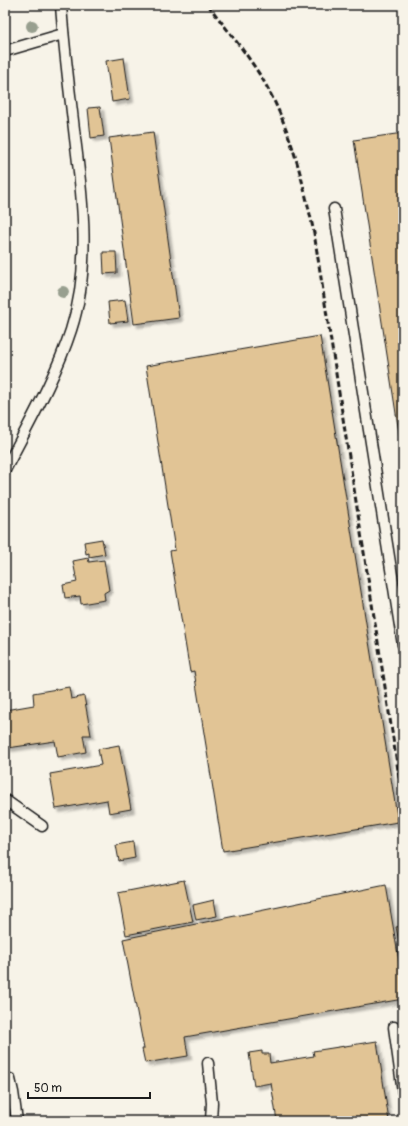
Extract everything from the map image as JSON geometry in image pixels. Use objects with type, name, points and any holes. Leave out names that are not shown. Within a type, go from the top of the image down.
[{"type":"lane","points":[[5,470],[56,367],[71,330],[80,288],[83,237],[81,186],[61,5]]},
{"type":"lane","points":[[5,52],[63,34]]},
{"type":"lane","points":[[334,209],[403,645]]},
{"type":"lane","points":[[5,800],[42,826]]},
{"type":"lane","points":[[394,1027],[403,1092]]},
{"type":"lane","points":[[208,1063],[212,1103],[211,1121]]},
{"type":"lane","points":[[5,1078],[10,1079],[17,1121]]},
{"type":"building","points":[[124,58],[130,99],[112,102],[106,61]]},
{"type":"building","points":[[100,107],[104,136],[91,138],[88,108]]},
{"type":"building","points":[[153,132],[179,318],[134,324],[109,138]]},
{"type":"building","points":[[403,133],[403,459],[354,140]]},
{"type":"building","points":[[103,252],[116,252],[117,273],[104,274]]},
{"type":"building","points":[[125,300],[128,321],[110,323],[108,302]]},
{"type":"building","points":[[320,336],[398,822],[223,851],[194,671],[190,672],[170,551],[175,550],[146,366]]},
{"type":"building","points":[[102,539],[105,554],[89,557],[89,553],[86,554],[84,542]]},
{"type":"building","points":[[88,558],[89,562],[104,560],[109,590],[104,593],[105,600],[81,604],[80,596],[65,598],[63,585],[77,582],[73,561]]},
{"type":"building","points":[[69,687],[71,699],[84,696],[91,735],[83,735],[86,752],[58,757],[55,741],[8,748],[5,742],[5,710],[34,705],[33,693]]},
{"type":"building","points":[[119,745],[131,809],[109,813],[107,800],[56,809],[50,774],[101,765],[98,749]]},
{"type":"building","points":[[133,842],[135,858],[119,861],[116,845]]},
{"type":"building","points":[[184,880],[193,922],[126,935],[118,893]]},
{"type":"building","points":[[386,885],[403,984],[403,999],[185,1037],[188,1056],[145,1063],[142,1049],[144,1049],[123,939]]},
{"type":"building","points":[[214,900],[217,916],[196,920],[193,905]]},
{"type":"building","points":[[403,926],[403,941],[399,942],[396,927]]},
{"type":"building","points":[[403,948],[403,967],[400,949]]},
{"type":"building","points":[[377,1041],[389,1121],[277,1121],[271,1083],[254,1086],[249,1053],[262,1051],[262,1054],[269,1054],[270,1063],[314,1056],[313,1051]]},
{"type":"railway","points":[[208,5],[247,55],[261,76],[276,104],[296,158],[306,195],[314,233],[403,802]]}]
